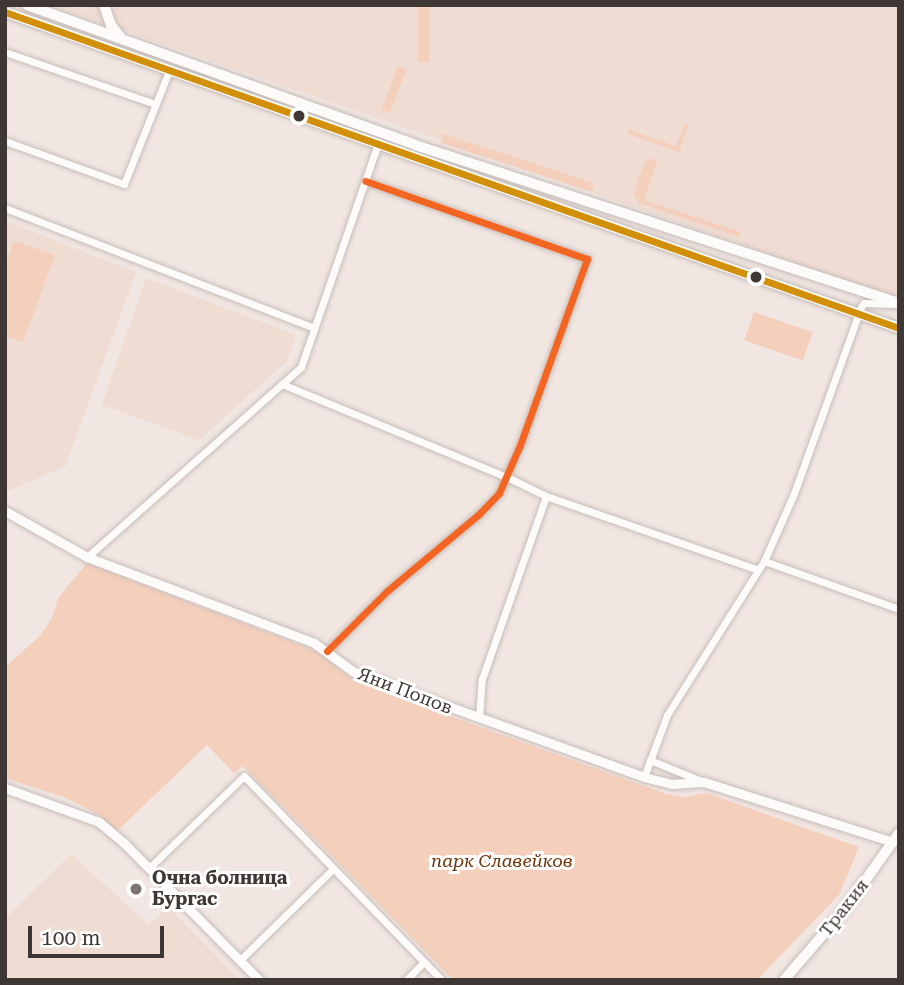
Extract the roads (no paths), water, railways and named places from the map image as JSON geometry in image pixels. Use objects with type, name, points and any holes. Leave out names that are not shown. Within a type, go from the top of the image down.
[{"type":"main road","points":[[27,5],[415,145],[899,303]]},
{"type":"main road","points":[[104,5],[111,25],[123,40]]},
{"type":"main road","points":[[5,12],[377,146],[502,186],[899,328]]},
{"type":"main road","name":"Тракия","points":[[784,980],[845,909],[896,838]]},
{"type":"street","points":[[90,42],[95,29]]},
{"type":"street","points":[[5,52],[155,104]]},
{"type":"street","points":[[5,141],[124,184],[169,71]]},
{"type":"street","points":[[87,556],[301,367],[377,146]]},
{"type":"street","points":[[327,651],[387,591],[499,493],[508,477],[587,259],[365,181]]},
{"type":"street","points":[[5,208],[314,328]]},
{"type":"street","points":[[644,777],[667,715],[756,569],[764,561],[793,496],[864,303],[899,303]]},
{"type":"street","points":[[282,384],[508,477],[546,496],[756,569]]},
{"type":"street","points":[[479,718],[482,679],[546,496]]},
{"type":"street","name":"Яни Попов","points":[[5,511],[87,556],[306,640],[327,651],[354,672],[644,777],[673,784],[704,782]]},
{"type":"street","points":[[764,561],[899,609]]},
{"type":"street","name":"Яни Попов","points":[[650,760],[704,782],[896,838]]},
{"type":"street","points":[[149,868],[244,776],[442,980]]},
{"type":"street","points":[[5,788],[99,822],[149,868],[259,980]]},
{"type":"street","points":[[240,960],[333,869]]},
{"type":"street","points":[[406,980],[424,962]]},
{"type":"place","name":"Oчна болница Бургас","points":[[136,889]]},
{"type":"park label","name":"парк Славейков","points":[[502,861]]}]
